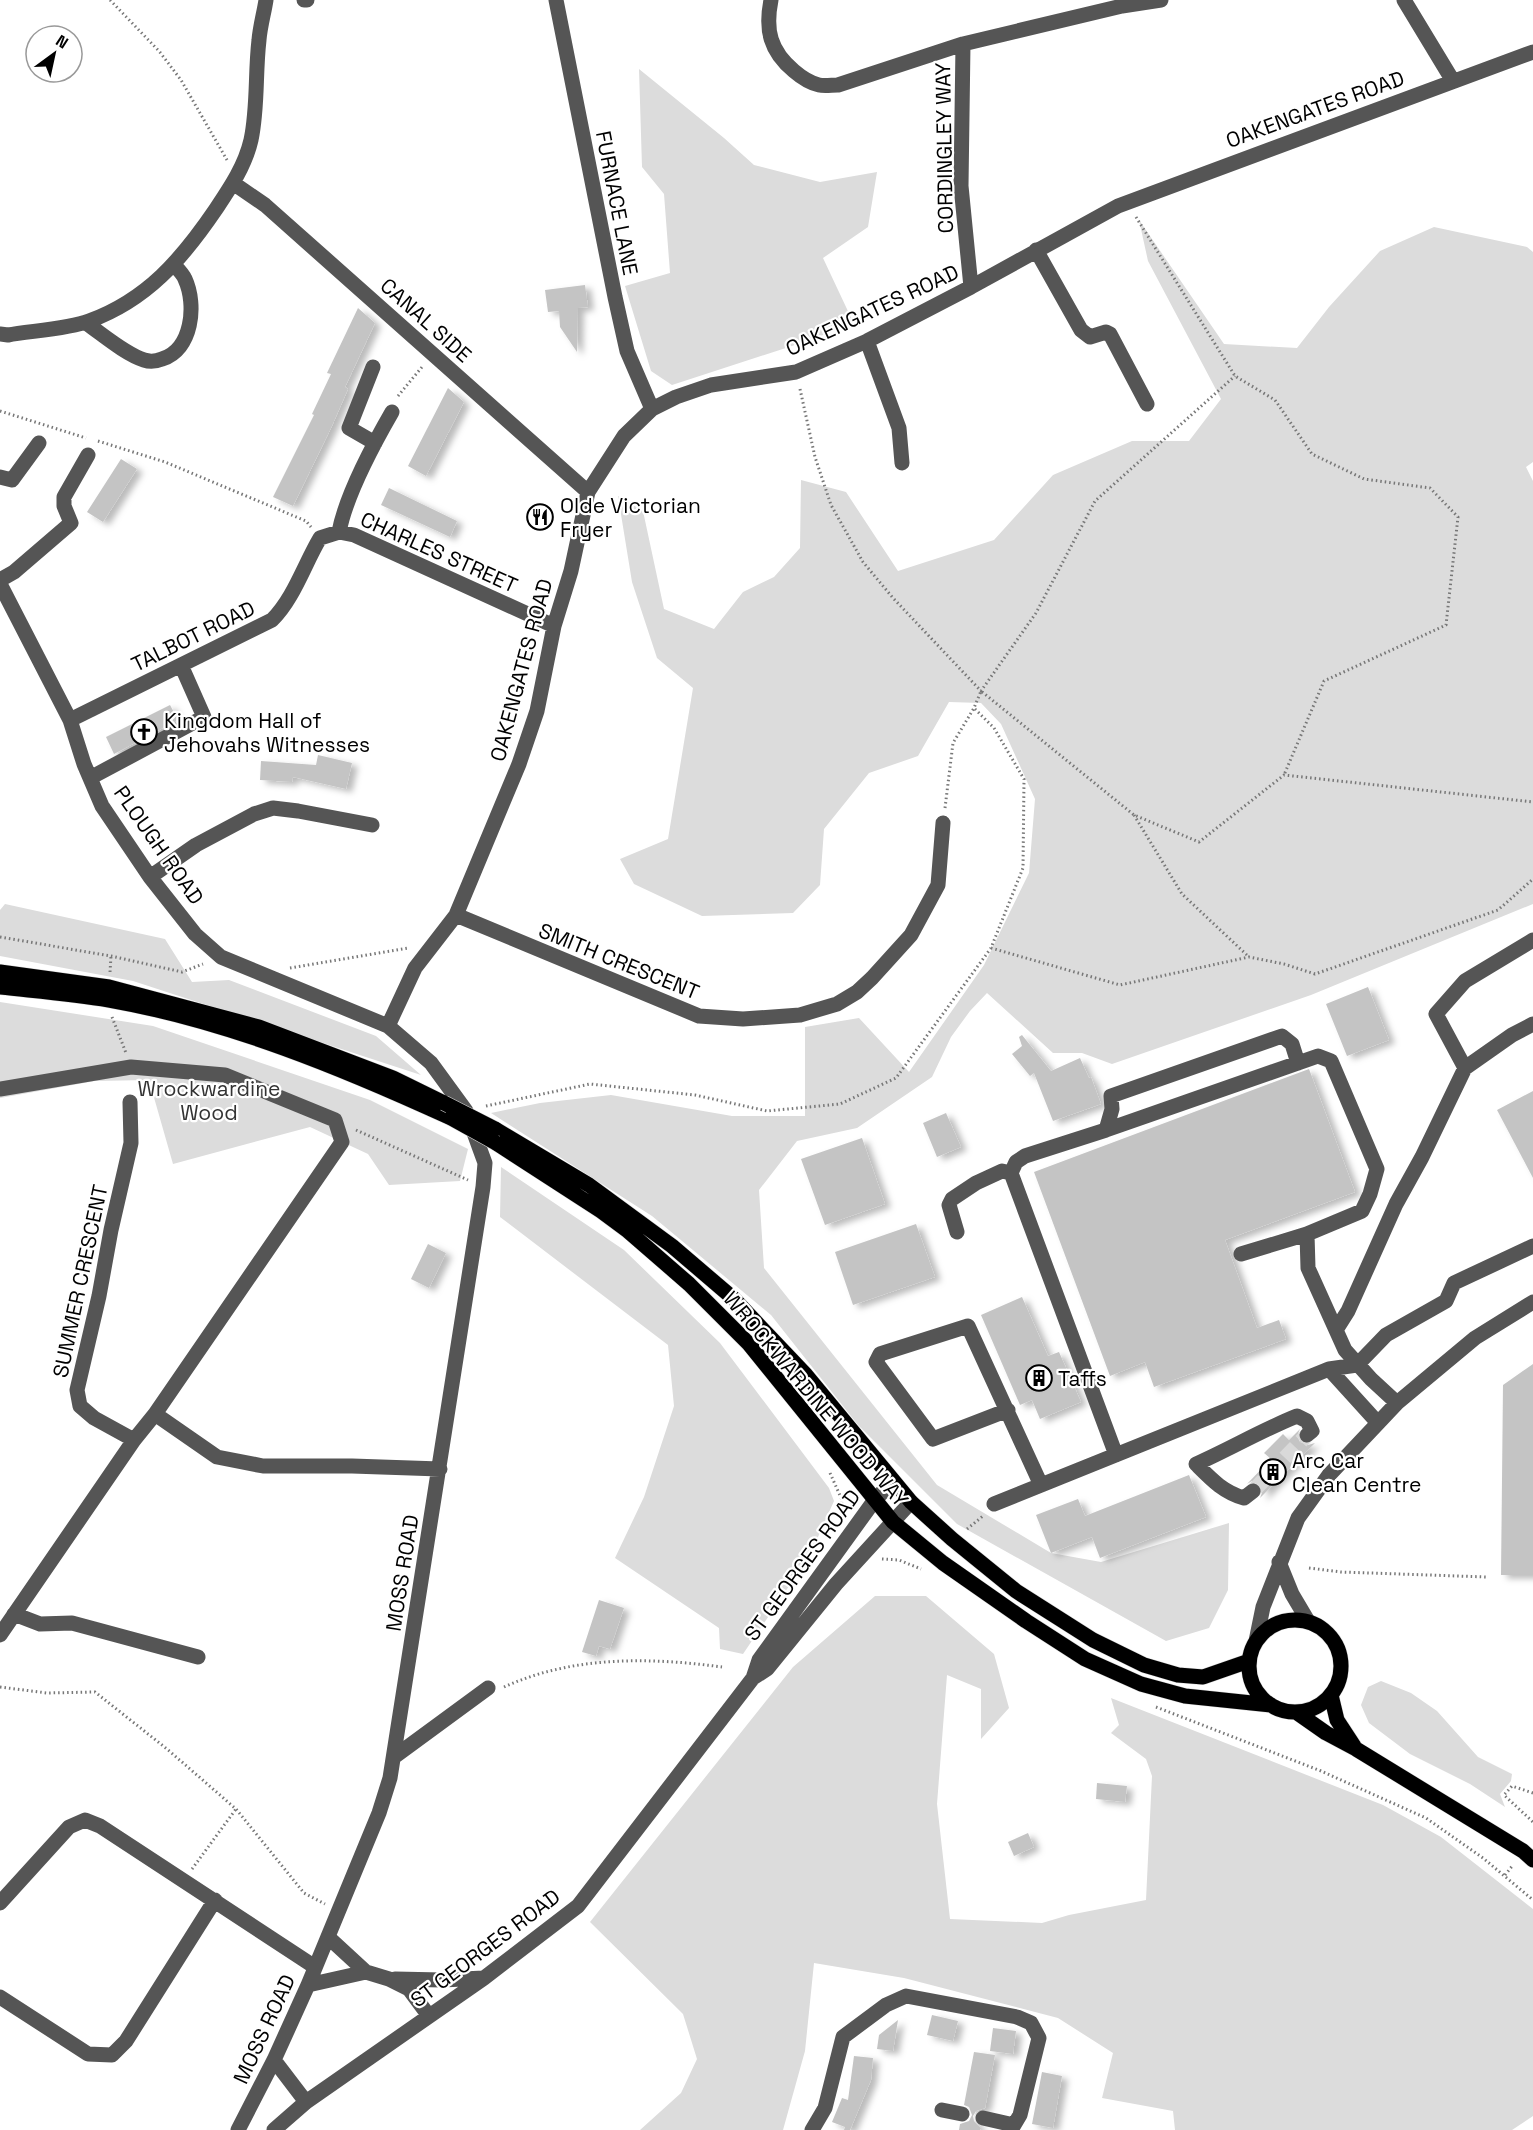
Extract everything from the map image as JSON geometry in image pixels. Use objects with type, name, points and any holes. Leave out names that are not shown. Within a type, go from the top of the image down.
[{"type":"main road","name":"WROCKWARDINE WOOD WAY","points":[[0,972],[109,987],[259,1027],[393,1078],[444,1103],[496,1136],[610,1218],[690,1284],[749,1344],[893,1522],[943,1563],[1085,1659],[1141,1684],[1185,1696],[1271,1705]]},
{"type":"main road","name":"WROCKWARDINE WOOD WAY","points":[[0,987],[109,1000],[210,1025],[272,1044],[336,1067],[496,1136],[589,1185],[672,1246],[734,1299],[806,1375],[911,1502],[1016,1591],[1093,1640],[1144,1665],[1178,1675],[1203,1677],[1249,1661]]},
{"type":"main road","points":[[1288,1620],[1308,1621],[1327,1632],[1339,1650],[1341,1672],[1336,1688],[1321,1704],[1309,1710],[1296,1712],[1271,1705],[1259,1694],[1251,1678],[1249,1661],[1256,1641],[1270,1627],[1288,1620]]},
{"type":"main road","points":[[1331,1695],[1337,1720],[1356,1749]]},
{"type":"main road","points":[[1296,1712],[1326,1734],[1356,1749],[1533,1860]]},
{"type":"street","points":[[0,334],[8,335],[86,322],[112,312],[147,290],[174,265],[194,241],[235,180],[250,142],[256,104],[259,39],[266,0]]},
{"type":"street","name":"FURNACE LANE","points":[[556,0],[627,351],[652,409]]},
{"type":"street","name":"CORDINGLEY WAY","points":[[771,0],[768,16],[770,36],[775,51],[802,78],[819,85],[838,85],[963,45],[1122,6],[1161,0]]},
{"type":"street","points":[[1404,0],[1453,81]]},
{"type":"street","name":"CORDINGLEY WAY","points":[[963,45],[962,186],[971,287]]},
{"type":"street","name":"OAKENGATES ROAD","points":[[388,1026],[415,968],[456,915],[519,764],[537,711],[554,626],[571,570],[588,492],[624,436],[652,409],[676,397],[711,386],[796,372],[867,341],[1127,203],[1533,52]]},
{"type":"street","name":"CANAL SIDE","points":[[235,180],[588,492]]},
{"type":"street","points":[[1036,250],[1081,330],[1090,337],[1106,332],[1110,334],[1147,404]]},
{"type":"street","points":[[86,322],[125,350],[145,361],[157,361],[169,357],[180,349],[186,338],[190,316],[190,294],[185,278],[174,265]]},
{"type":"street","points":[[867,341],[899,428],[902,464]]},
{"type":"street","points":[[373,367],[349,428],[375,442]]},
{"type":"street","points":[[320,538],[339,532],[375,442],[392,412]]},
{"type":"street","points":[[0,477],[12,480],[39,443]]},
{"type":"street","points":[[0,582],[71,523],[64,506],[64,497],[88,456]]},
{"type":"street","name":"CHARLES STREET","points":[[339,532],[354,535],[554,626]]},
{"type":"street","name":"TALBOT ROAD","points":[[70,720],[272,620],[283,610],[320,538]]},
{"type":"street","name":"PLOUGH ROAD","points":[[0,582],[70,720],[102,806],[150,877],[195,934],[221,957],[388,1026]]},
{"type":"street","points":[[90,778],[204,717],[181,665]]},
{"type":"street","points":[[150,877],[196,845],[254,814],[273,808],[372,825]]},
{"type":"street","name":"SMITH CRESCENT","points":[[456,915],[699,1017],[743,1020],[800,1015],[837,1004],[857,992],[911,935],[938,885],[943,823]]},
{"type":"street","points":[[1465,1068],[1436,1014],[1465,981],[1533,940]]},
{"type":"street","points":[[1336,1330],[1348,1311],[1396,1204],[1422,1157],[1465,1068],[1512,1035],[1533,1024]]},
{"type":"street","name":"MOSS ROAD","points":[[238,2130],[274,2060],[308,1985],[379,1813],[390,1778],[483,1187],[484,1163],[466,1111],[431,1063],[388,1026]]},
{"type":"street","points":[[1106,1130],[1112,1109],[1112,1096],[1282,1035],[1292,1044],[1298,1063]]},
{"type":"street","points":[[1116,1455],[1011,1173],[1016,1162],[1025,1156],[1318,1056],[1331,1061],[1377,1170],[1370,1194],[1362,1211],[1307,1234],[1242,1254]]},
{"type":"street","points":[[0,1089],[131,1066],[225,1075],[335,1120],[342,1142],[0,1635]]},
{"type":"street","name":"SUMMER CRESCENT","points":[[130,1102],[131,1143],[77,1390],[80,1406],[94,1418],[134,1440]]},
{"type":"street","points":[[957,1232],[949,1205],[952,1199],[976,1183],[1002,1171],[1011,1173]]},
{"type":"street","points":[[1307,1234],[1308,1268],[1345,1350],[1357,1365],[1397,1403]]},
{"type":"street","points":[[994,1504],[1329,1369],[1357,1365],[1386,1335],[1446,1301],[1454,1283],[1533,1246]]},
{"type":"street","points":[[1256,1641],[1263,1607],[1298,1518],[1329,1475],[1397,1403],[1475,1338],[1533,1302]]},
{"type":"street","points":[[1008,1410],[933,1439],[876,1362],[880,1354],[968,1326],[1008,1410],[1041,1485]]},
{"type":"street","points":[[1329,1369],[1378,1423]]},
{"type":"street","points":[[154,1414],[217,1457],[263,1466],[440,1469]]},
{"type":"street","points":[[1253,1491],[1244,1498],[1231,1494],[1215,1484],[1196,1464],[1230,1449],[1265,1429],[1297,1416],[1307,1421],[1312,1431],[1307,1435]]},
{"type":"street","name":"ST GEORGES ROAD","points":[[274,2130],[306,2102],[484,1978],[578,1906],[753,1678],[759,1660],[874,1501],[893,1481]]},
{"type":"street","name":"ST GEORGES ROAD","points":[[753,1678],[767,1669],[836,1584],[911,1502]]},
{"type":"street","points":[[1279,1562],[1292,1594],[1308,1621]]},
{"type":"street","points":[[14,1614],[40,1624],[72,1623],[198,1657]]},
{"type":"street","points":[[394,1757],[482,1693]]},
{"type":"street","points":[[0,1903],[69,1827],[85,1820],[100,1826],[315,1967]]},
{"type":"street","points":[[0,1997],[88,2054],[112,2055],[126,2041],[215,1900]]},
{"type":"street","points":[[327,1937],[366,1972],[389,1979],[409,1989],[429,2016]]},
{"type":"street","points":[[308,1985],[366,1972]]},
{"type":"street","points":[[389,1979],[484,1978]]},
{"type":"street","points":[[812,2130],[825,2108],[843,2037],[885,2005],[906,1996],[1017,2016],[1031,2023],[1039,2038],[1020,2115],[1012,2128],[983,2118]]},
{"type":"street","points":[[274,2060],[306,2102]]},
{"type":"street","points":[[942,2110],[962,2114]]},
{"type":"path","points":[[110,0],[159,51],[181,80],[204,117],[235,180]]},
{"type":"path","points":[[796,372],[815,457],[831,505],[863,562],[893,598],[981,691],[1134,815],[1199,842],[1284,775],[1324,681],[1446,625],[1458,517],[1430,488],[1364,480],[1312,454],[1275,400],[1235,376],[1127,203]]},
{"type":"path","points":[[392,412],[398,397],[433,354]]},
{"type":"path","points":[[943,823],[953,743],[974,708],[981,691],[1036,613],[1095,501],[1235,376]]},
{"type":"path","points":[[0,411],[165,462],[306,521],[320,538]]},
{"type":"path","points":[[466,1111],[591,1084],[694,1095],[767,1112],[840,1104],[896,1078],[991,948],[1023,868],[1024,779],[994,728],[974,708]]},
{"type":"path","points":[[1284,775],[1533,802]]},
{"type":"path","points":[[1134,815],[1182,894],[1248,957]]},
{"type":"path","points":[[991,948],[1120,986],[1248,957],[1284,964],[1315,974],[1498,910],[1533,879]]},
{"type":"path","points":[[0,937],[111,956],[182,972],[221,957]]},
{"type":"path","points":[[282,969],[408,948]]},
{"type":"path","points":[[109,1000],[109,1009],[131,1066]]},
{"type":"path","points":[[335,1120],[483,1187]]},
{"type":"path","points":[[960,1533],[975,1524],[994,1504]]},
{"type":"path","points":[[877,1562],[880,1559],[899,1560],[912,1563],[925,1571]]},
{"type":"path","points":[[1309,1568],[1341,1572],[1487,1577]]},
{"type":"path","points":[[482,1693],[483,1696],[527,1676],[563,1666],[614,1660],[722,1667]]},
{"type":"path","points":[[0,1687],[46,1693],[95,1692],[167,1749],[236,1809],[304,1893],[338,1910]]},
{"type":"path","points":[[1155,1707],[1321,1771],[1426,1818],[1484,1858],[1533,1900]]},
{"type":"path","points":[[1533,1793],[1512,1786],[1504,1796],[1533,1822]]},
{"type":"path","points":[[184,1880],[236,1809]]},
{"type":"path","points":[[1505,1875],[1510,1868]]},
{"type":"green space","points":[[639,69],[754,165],[820,182],[877,172],[868,227],[823,258],[854,324],[672,385],[651,371],[625,286],[670,273],[664,194],[642,167]]},
{"type":"green space","points":[[1139,220],[1224,344],[1297,348],[1329,307],[1380,251],[1434,227],[1527,247],[1533,252],[1533,462],[1526,467],[1533,481],[1533,904],[1311,995],[1112,1064],[1082,1053],[1053,1053],[987,993],[951,1037],[932,1077],[857,1128],[797,1141],[759,1190],[764,1268],[937,1485],[1051,1553],[1101,1562],[1229,1523],[1228,1590],[1209,1628],[1166,1641],[957,1524],[858,1425],[771,1315],[652,1216],[491,1113],[540,1103],[611,1095],[732,1116],[805,1116],[805,1027],[859,1018],[909,1072],[984,965],[1029,873],[1035,799],[1001,724],[981,703],[949,702],[918,756],[869,773],[824,829],[820,885],[793,913],[702,916],[634,884],[620,859],[668,839],[693,688],[657,658],[632,582],[618,496],[643,511],[664,609],[714,629],[743,592],[774,577],[800,548],[801,480],[846,492],[898,571],[994,540],[1053,475],[1132,441],[1189,441],[1221,399],[1148,261]]},
{"type":"green space","points":[[5,904],[165,939],[192,982],[229,980],[376,1036],[421,1075],[133,981],[0,956],[0,910]]},
{"type":"green space","name":"Wrockwardine Wood","points":[[0,1002],[153,1026],[370,1100],[468,1149],[460,1181],[389,1185],[368,1154],[310,1127],[173,1164],[149,1080],[95,1081],[0,1098]]},
{"type":"green space","points":[[501,1167],[624,1250],[720,1343],[829,1488],[834,1501],[810,1555],[743,1654],[720,1649],[719,1628],[615,1558],[644,1497],[674,1406],[668,1345],[500,1217]]},
{"type":"green space","points":[[875,1596],[926,1596],[994,1654],[1009,1708],[981,1739],[981,1689],[947,1675],[937,1804],[950,1919],[1042,1923],[1069,1915],[1146,1900],[1152,1776],[1146,1759],[1111,1733],[1119,1725],[1111,1698],[1383,1805],[1441,1837],[1533,1909],[1533,2116],[1512,2130],[1175,2130],[1173,2111],[1102,2098],[1113,2053],[1058,2018],[904,1978],[814,1963],[805,2051],[783,2130],[640,2130],[681,2093],[697,2059],[683,2014],[590,1922],[793,1667]]},
{"type":"green space","points":[[1381,1681],[1411,1693],[1437,1711],[1478,1757],[1512,1774],[1511,1781],[1500,1794],[1505,1807],[1470,1784],[1410,1754],[1369,1723],[1361,1705],[1368,1687]]},
{"type":"building","points":[[585,285],[588,307],[578,308],[577,352],[560,327],[559,311],[548,312],[545,290]]},
{"type":"building","points":[[358,308],[375,323],[345,387],[348,389],[331,428],[293,506],[273,497],[314,415],[312,414],[331,374],[327,373]]},
{"type":"building","points":[[448,388],[464,402],[426,476],[408,466]]},
{"type":"building","points":[[121,459],[137,469],[103,522],[87,512]]},
{"type":"building","points":[[389,488],[457,521],[450,537],[381,505]]},
{"type":"building","name":"Kingdom Hall of Jehovahs Witnesses","points":[[170,705],[178,720],[114,754],[106,737]]},
{"type":"building","points":[[318,755],[352,763],[346,789],[293,777],[292,782],[260,780],[261,761],[316,765]]},
{"type":"building","points":[[1368,987],[1389,1040],[1347,1056],[1326,1004]]},
{"type":"building","points":[[1022,1035],[1051,1071],[1080,1058],[1089,1078],[1091,1077],[1101,1104],[1053,1121],[1034,1073],[1030,1076],[1012,1054],[1022,1046],[1019,1037]]},
{"type":"building","points":[[1309,1069],[1355,1192],[1225,1240],[1257,1328],[1279,1320],[1286,1339],[1154,1387],[1145,1362],[1110,1376],[1034,1172]]},
{"type":"building","points":[[1533,1091],[1533,1178],[1497,1110]]},
{"type":"building","points":[[946,1113],[961,1147],[937,1157],[923,1123]]},
{"type":"building","points":[[862,1138],[885,1204],[825,1225],[801,1159]]},
{"type":"building","points":[[916,1224],[935,1277],[853,1305],[835,1252]]},
{"type":"building","points":[[428,1244],[446,1253],[429,1288],[411,1279]]},
{"type":"building","name":"Taffs","points":[[1022,1297],[1048,1356],[1059,1352],[1081,1402],[1040,1419],[1032,1400],[1020,1405],[981,1315]]},
{"type":"building","points":[[1533,1364],[1533,1575],[1501,1575],[1503,1385]]},
{"type":"building","name":"Arc Car Clean Centre","points":[[1300,1429],[1297,1436],[1300,1442],[1308,1445],[1315,1443],[1260,1498],[1263,1490],[1260,1485],[1252,1481],[1247,1484],[1271,1459],[1264,1453],[1283,1434],[1289,1440]]},
{"type":"building","points":[[1189,1475],[1206,1517],[1100,1558],[1092,1537],[1051,1553],[1036,1515],[1078,1499],[1085,1516]]},
{"type":"building","points":[[599,1600],[624,1608],[610,1649],[599,1646],[596,1656],[582,1652]]},
{"type":"building","points":[[1097,1783],[1127,1786],[1125,1802],[1096,1799]]},
{"type":"building","points":[[1028,1833],[1034,1847],[1014,1856],[1008,1842]]},
{"type":"building","points":[[932,2015],[958,2021],[953,2041],[927,2035]]},
{"type":"building","points":[[898,2020],[893,2051],[877,2049],[879,2035]]},
{"type":"building","points":[[993,2028],[1016,2031],[1013,2054],[990,2051]]},
{"type":"building","points":[[974,2052],[995,2055],[985,2108],[976,2111],[973,2116],[980,2130],[959,2130],[960,2124],[969,2121],[972,2115],[969,2107],[964,2105]]},
{"type":"building","points":[[854,2056],[873,2058],[871,2080],[850,2130],[844,2130],[845,2127],[832,2122],[842,2098],[848,2100]]},
{"type":"building","points":[[1042,2072],[1062,2076],[1053,2128],[1032,2124]]},
{"type":"tunnel","points":[[1253,1491],[1307,1435]]},
{"type":"place","name":"Olde Victorian Fryer","points":[[540,517]]},
{"type":"place","name":"Kingdom Hall of Jehovahs Witnesses","points":[[144,732]]},
{"type":"place","name":"Taffs","points":[[1039,1378]]},
{"type":"place","name":"Arc Car Clean Centre","points":[[1273,1472]]}]
